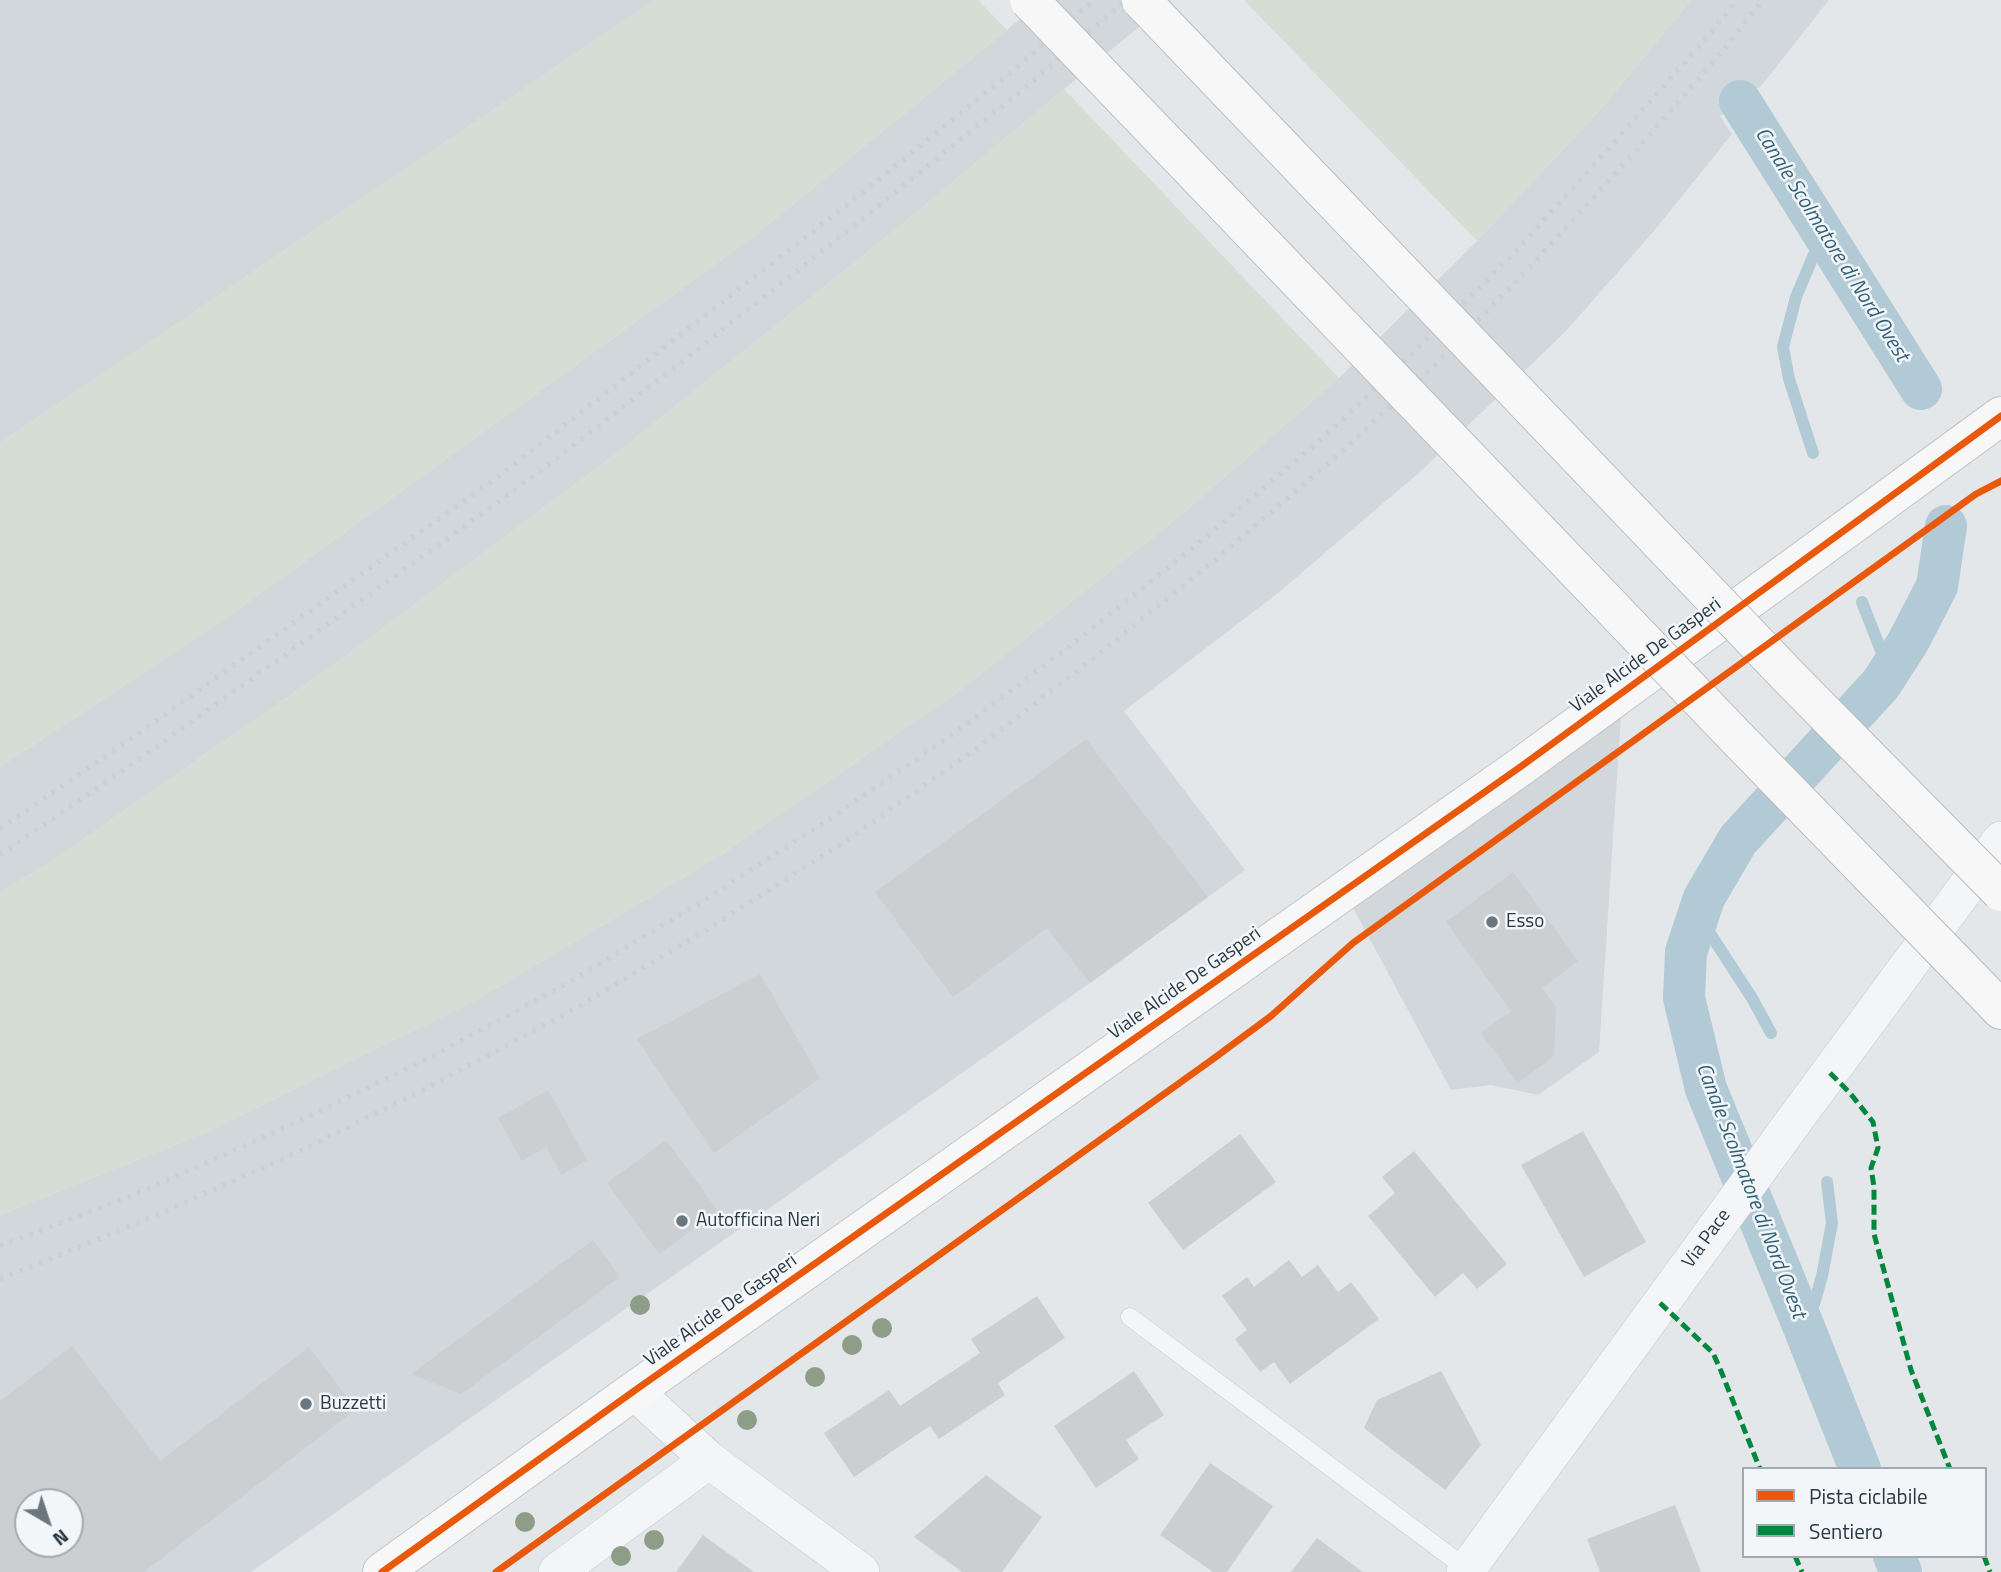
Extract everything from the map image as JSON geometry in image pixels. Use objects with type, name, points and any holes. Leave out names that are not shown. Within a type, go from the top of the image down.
[{"type":"main road","points":[[1029,0],[1724,725],[1992,1000]]},
{"type":"main road","points":[[1141,0],[1790,678],[2001,892]]},
{"type":"main road","name":"Viale Alcide De Gasperi","points":[[382,1572],[634,1391],[1523,765],[2001,416]]},
{"type":"street","name":"Via Pace","points":[[1466,1571],[2001,840]]},
{"type":"street","points":[[634,1391],[709,1461],[861,1572]]},
{"type":"street","points":[[557,1572],[709,1461]]},
{"type":"lane","points":[[1130,1317],[1466,1571]]},
{"type":"shaded area","points":[[0,0],[655,0],[0,443]]},
{"type":"shaded area","points":[[655,0],[978,0],[1007,30],[753,237],[228,617],[0,767],[0,443]]},
{"type":"shaded area","points":[[1041,0],[1171,0],[901,225],[623,448],[332,666],[59,856],[0,893],[0,767],[228,617],[753,237]]},
{"type":"shaded area","points":[[1244,0],[1691,0],[1602,108],[1477,241]]},
{"type":"shaded area","points":[[1691,0],[1829,0],[1761,86],[1720,116],[1732,134],[1654,231],[1565,332],[1421,471],[1278,593],[1124,711],[1245,870],[1090,983],[251,1572],[0,1572],[0,1215],[203,1134],[480,998],[721,855],[958,692],[1182,514],[1339,378],[1477,241],[1602,108]]},
{"type":"shaded area","points":[[1064,89],[1339,378],[1182,514],[958,692],[721,855],[480,998],[203,1134],[0,1215],[0,893],[59,856],[332,666],[623,448],[901,225]]},
{"type":"shaded area","points":[[1621,716],[1599,1052],[1538,1095],[1491,1085],[1451,1090],[1351,904]]},
{"type":"building","points":[[1086,739],[1208,897],[1090,983],[1047,928],[953,997],[875,892]]},
{"type":"building","points":[[1513,872],[1578,961],[1542,988],[1556,1007],[1554,1056],[1518,1083],[1481,1033],[1511,1011],[1446,922]]},
{"type":"building","points":[[760,974],[820,1078],[714,1153],[637,1039]]},
{"type":"building","points":[[548,1090],[587,1160],[562,1175],[546,1147],[522,1161],[498,1118]]},
{"type":"building","points":[[1583,1131],[1646,1242],[1584,1277],[1521,1165]]},
{"type":"building","points":[[1240,1134],[1276,1182],[1183,1250],[1148,1203]]},
{"type":"building","points":[[666,1140],[718,1211],[659,1254],[607,1183]]},
{"type":"building","points":[[1414,1151],[1507,1264],[1477,1289],[1463,1273],[1435,1297],[1368,1216],[1395,1193],[1382,1177]]},
{"type":"building","points":[[593,1240],[620,1277],[461,1394],[411,1374]]},
{"type":"building","points":[[1289,1260],[1302,1277],[1318,1265],[1338,1292],[1351,1282],[1379,1319],[1290,1384],[1274,1362],[1260,1372],[1235,1339],[1247,1330],[1222,1296],[1247,1277],[1254,1287]]},
{"type":"building","points":[[1037,1296],[1065,1338],[998,1383],[1005,1395],[939,1439],[930,1426],[854,1477],[824,1433],[889,1390],[900,1406],[980,1353],[971,1339]]},
{"type":"building","points":[[72,1346],[160,1461],[309,1347],[356,1409],[144,1572],[0,1572],[0,1401]]},
{"type":"building","points":[[1134,1371],[1164,1415],[1126,1440],[1139,1459],[1096,1488],[1054,1426]]},
{"type":"building","points":[[1441,1371],[1481,1445],[1445,1490],[1364,1428],[1377,1400]]},
{"type":"building","points":[[1210,1463],[1273,1506],[1227,1572],[1213,1572],[1160,1535]]},
{"type":"building","points":[[986,1475],[1042,1517],[1002,1572],[962,1572],[914,1537]]},
{"type":"building","points":[[1675,1505],[1701,1572],[1600,1572],[1587,1539]]},
{"type":"building","points":[[703,1535],[754,1572],[676,1572]]},
{"type":"building","points":[[1317,1538],[1363,1572],[1291,1572]]},
{"type":"waterway","name":"Canale Scolmatore di Nord Ovest","points":[[1740,101],[1921,389]]},
{"type":"waterway","points":[[1813,453],[1789,379],[1783,347],[1796,297],[1823,233]]},
{"type":"waterway","name":"Canale Scolmatore di Nord Ovest","points":[[1859,1467],[1706,1089],[1684,998],[1686,952],[1704,898],[1738,840],[1881,684],[1908,642],[1937,586],[1946,526]]},
{"type":"waterway","points":[[1862,602],[1889,671]]},
{"type":"waterway","points":[[1698,915],[1752,998],[1771,1033]]},
{"type":"waterway","points":[[1803,1325],[1814,1304],[1822,1276],[1832,1223],[1827,1182]]},
{"type":"waterway","name":"Canale Scolmatore di Nord Ovest","points":[[1895,1558],[1901,1572]]},
{"type":"railway","points":[[0,829],[503,473],[843,208],[1008,75],[1094,0]]},
{"type":"railway","points":[[0,855],[152,750],[515,490],[856,224],[1021,91],[1126,0]]},
{"type":"railway","points":[[0,1246],[136,1194],[282,1129],[421,1062],[561,987],[703,901],[831,818],[960,729],[1075,642],[1201,541],[1324,437],[1517,250],[1709,35],[1737,0]]},
{"type":"railway","points":[[0,1279],[145,1220],[294,1154],[431,1086],[574,1009],[716,924],[847,840],[976,749],[1216,559],[1338,455],[1436,364],[1531,266],[1635,152],[1763,0]]},
{"type":"marked path","points":[[1830,1073],[1873,1122],[1878,1148],[1871,1168],[1874,1187],[1874,1234],[1911,1370],[1949,1467]]},
{"type":"marked path","points":[[1660,1303],[1713,1353],[1759,1467]]},
{"type":"marked path","points":[[1796,1558],[1802,1572]]},
{"type":"marked path","points":[[1985,1558],[1990,1572]]},
{"type":"cycle path","points":[[382,1572],[634,1391],[1523,765],[2001,416]]},
{"type":"cycle path","points":[[496,1572],[1213,1059],[1271,1016],[1353,943],[1976,494],[2001,481]]},
{"type":"place","name":"Esso","points":[[1492,922]]},
{"type":"place","name":"Autofficina Neri","points":[[682,1221]]},
{"type":"place","name":"Buzzetti","points":[[306,1404]]}]
